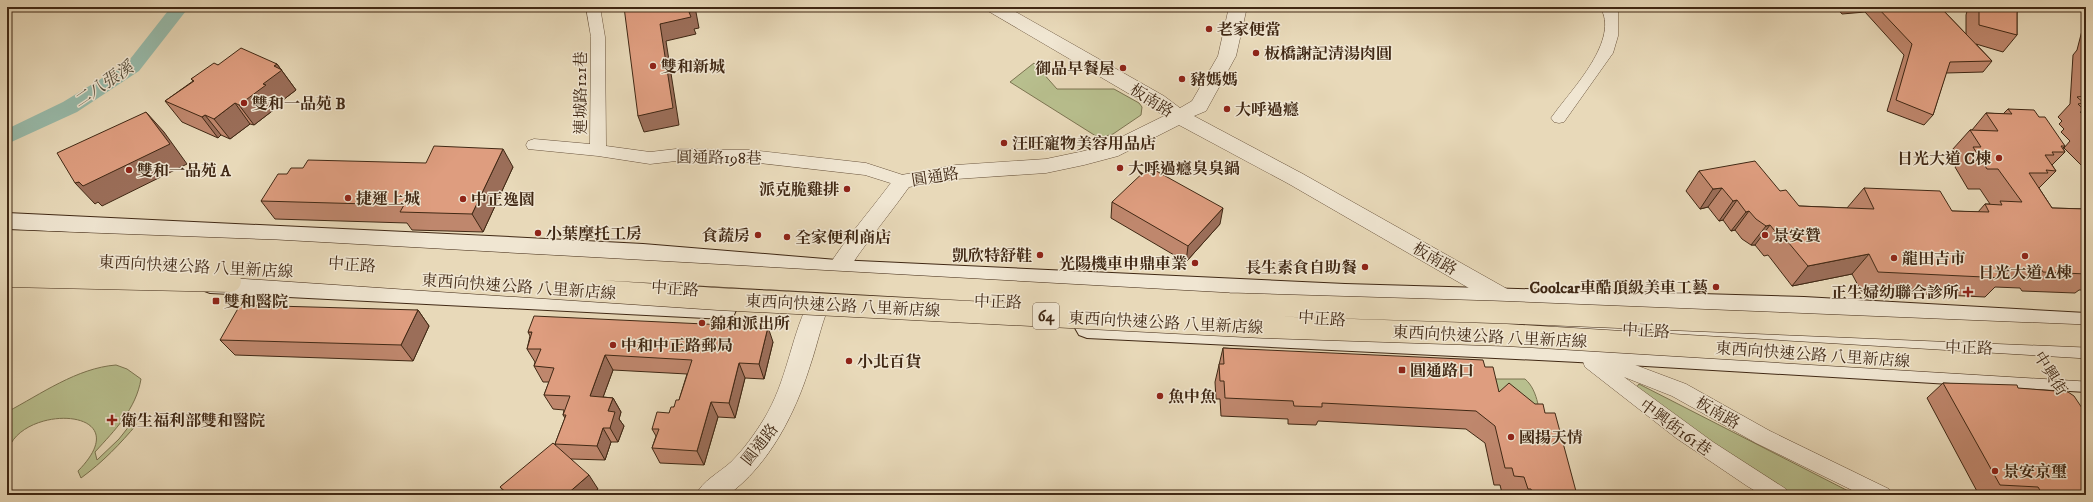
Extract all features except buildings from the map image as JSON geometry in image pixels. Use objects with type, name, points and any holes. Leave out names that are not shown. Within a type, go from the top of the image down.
[{"type":"highway","name":"東西向快速公路 八里新店線","points":[[7,240],[276,250],[1229,304],[1493,312],[2086,336]]},
{"type":"highway","name":"東西向快速公路 八里新店線","points":[[7,258],[224,266],[726,299],[1263,327],[1506,335],[2086,370]]},
{"type":"highway","points":[[7,276],[258,282],[404,278]]},
{"type":"main road","name":"中正路","points":[[7,221],[497,244],[643,253],[837,269],[1345,293],[1501,296],[1804,306],[2086,322]]},
{"type":"main road","name":"中正路","points":[[7,248],[355,264],[736,292],[825,293],[1253,313],[1349,320],[1540,326],[1792,337],[1846,342],[2086,352]]},
{"type":"main road","name":"中正路","points":[[7,276],[1070,326],[1139,332],[1578,352],[2086,382]]},
{"type":"street","name":"連城路121巷","points":[[593,7],[598,37],[598,150]]},
{"type":"street","name":"板南路","points":[[994,7],[1157,101],[1178,116],[1296,179],[1501,296],[1540,326],[1578,352],[1679,390],[1763,437],[1882,495]]},
{"type":"street","name":"圓通路","points":[[708,495],[722,486],[754,454],[778,420],[797,371],[814,314],[837,269],[853,244],[886,206],[903,181],[956,172],[1046,166],[1112,151],[1199,106],[1227,56],[1238,7]]},
{"type":"street","points":[[1559,118],[1606,53],[1611,36],[1611,11],[1607,7]]},
{"type":"street","name":"圓通路198巷","points":[[534,145],[598,150],[650,158],[676,155],[758,157],[866,169],[903,181]]},
{"type":"street","name":"中興街","points":[[2018,319],[2069,400]]},
{"type":"street","name":"中興街161巷","points":[[1578,352],[1660,417],[1730,466],[1779,495]]},
{"type":"green space","points":[[1034,63],[1057,89],[1114,89],[1139,103],[1142,107],[1141,115],[1113,134],[1099,138],[1010,82]]},
{"type":"green space","points":[[116,365],[127,369],[141,379],[135,400],[130,409],[117,427],[95,452],[97,460],[119,439],[130,425],[137,424],[118,446],[97,466],[81,478],[78,471],[94,449],[95,433],[86,423],[69,418],[49,420],[29,427],[14,439],[7,456],[7,412],[73,376],[102,367]]},
{"type":"green space","points":[[1474,379],[1525,379],[1530,384],[1536,396],[1543,431]]},
{"type":"green space","points":[[1639,384],[1856,495],[1794,495],[1774,485],[1635,389]]},
{"type":"waterway","name":"二八張溪","points":[[7,137],[70,107],[133,67],[180,7]]},
{"type":"place","name":"老家便當","points":[[1209,29]]},
{"type":"place","name":"板橋謝記清湯肉圓","points":[[1256,53]]},
{"type":"place","name":"雙和新城","points":[[653,66]]},
{"type":"place","name":"御品早餐屋","points":[[1123,68]]},
{"type":"place","name":"豬媽媽","points":[[1182,79]]},
{"type":"place","name":"雙和一品苑 B","points":[[244,103]]},
{"type":"place","name":"大呼過癮","points":[[1227,109]]},
{"type":"place","name":"汪旺寵物美容用品店","points":[[1004,143]]},
{"type":"place","name":"日光大道 C棟","points":[[1999,158]]},
{"type":"place","name":"大呼過癮臭臭鍋","points":[[1120,168]]},
{"type":"place","name":"雙和一品苑 A","points":[[129,170]]},
{"type":"place","name":"派克脆雞排","points":[[847,189]]},
{"type":"place","name":"捷運上城","points":[[348,198]]},
{"type":"place","name":"中正逸園","points":[[463,199]]},
{"type":"place","name":"小葉摩托工房","points":[[538,233]]},
{"type":"place","name":"食蔬房","points":[[758,235]]},
{"type":"place","name":"景安贊","points":[[1765,235]]},
{"type":"place","name":"全家便利商店","points":[[787,237]]},
{"type":"place","name":"凱欣特舒鞋","points":[[1040,255]]},
{"type":"place","name":"日光大道 A棟","points":[[2025,256]]},
{"type":"place","name":"龍田吉市","points":[[1894,258]]},
{"type":"place","name":"光陽機車申鼎車業","points":[[1195,263]]},
{"type":"place","name":"長生素食自助餐","points":[[1365,267]]},
{"type":"place","name":"Coolcar車酷頂級美車工藝","points":[[1716,287]]},
{"type":"place","name":"正生婦幼聯合診所","points":[[1968,292]]},
{"type":"place","name":"雙和醫院","points":[[216,301]]},
{"type":"place","name":"錦和派出所","points":[[702,323]]},
{"type":"place","name":"中和中正路郵局","points":[[613,345]]},
{"type":"place","name":"小北百貨","points":[[849,361]]},
{"type":"place","name":"圓通路口","points":[[1402,370]]},
{"type":"place","name":"魚中魚","points":[[1160,396]]},
{"type":"place","name":"衛生福利部雙和醫院","points":[[112,420]]},
{"type":"place","name":"國揚天情","points":[[1511,437]]},
{"type":"place","name":"景安京璽","points":[[1995,471]]}]
